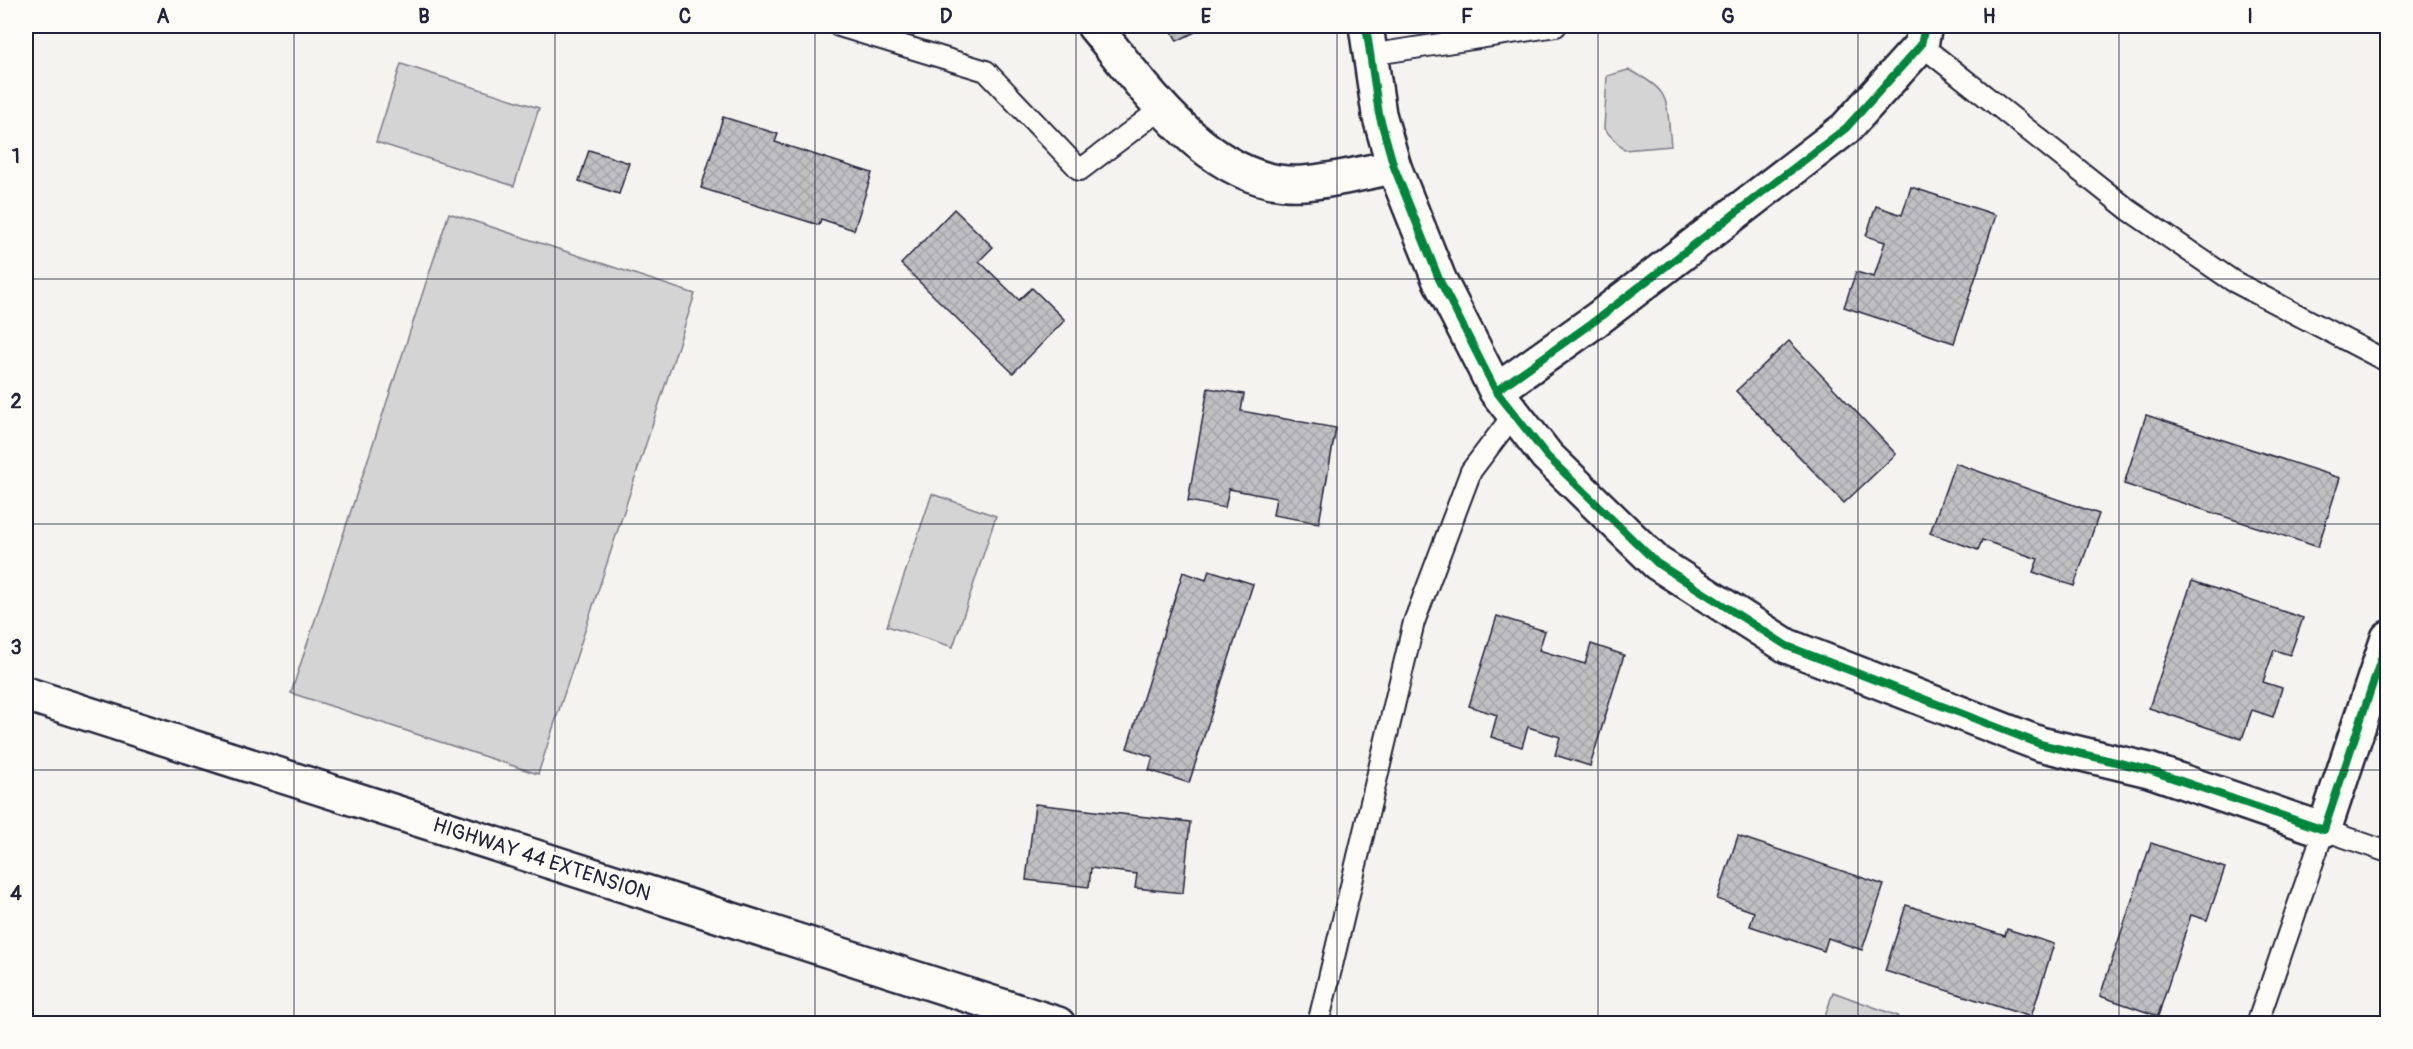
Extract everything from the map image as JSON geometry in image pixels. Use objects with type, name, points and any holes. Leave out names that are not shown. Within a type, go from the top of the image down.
[{"type":"street","points":[[1094,26],[1162,108],[1208,151],[1257,178],[1303,184],[1394,166]]},
{"type":"street","points":[[1505,403],[1596,320],[1846,128],[1923,35]]},
{"type":"street","points":[[1368,40],[1379,114],[1394,166],[1439,279],[1505,403],[1547,456],[1658,563],[1787,646],[2040,744],[2149,770],[2324,830],[2388,638]]},
{"type":"street","name":"HIGHWAY 44 EXTENSION","points":[[26,694],[1058,1023]]},
{"type":"lane","points":[[839,26],[986,71],[1080,170],[1162,108]]},
{"type":"lane","points":[[1368,40],[1556,26]]},
{"type":"lane","points":[[1923,35],[2129,210],[2233,281],[2388,362]]},
{"type":"lane","points":[[1318,1023],[1414,622],[1471,471],[1505,403]]},
{"type":"lane","points":[[2257,1023],[2324,830],[2388,852]]},
{"type":"shaded area","points":[[401,64],[539,108],[514,186],[376,142]]},
{"type":"shaded area","points":[[1628,70],[1643,77],[1660,91],[1667,107],[1671,146],[1624,150],[1604,129],[1607,76]]},
{"type":"shaded area","points":[[449,213],[695,294],[538,774],[291,693]]},
{"type":"shaded area","points":[[932,494],[996,516],[953,647],[887,626]]},
{"type":"shaded area","points":[[1833,992],[1898,1016],[1895,1023],[1823,1023]]},
{"type":"building","points":[[1169,26],[1207,26],[1177,41]]},
{"type":"building","points":[[723,117],[778,134],[775,142],[872,173],[854,230],[821,219],[819,225],[701,188]]},
{"type":"building","points":[[589,150],[629,163],[619,194],[579,181]]},
{"type":"building","points":[[1911,187],[1996,215],[1954,343],[1844,307],[1856,272],[1874,277],[1885,242],[1866,236],[1876,206],[1902,215]]},
{"type":"building","points":[[954,209],[993,247],[979,261],[1019,300],[1032,288],[1065,320],[1013,373],[901,264]]},
{"type":"building","points":[[1789,341],[1896,454],[1844,503],[1736,391]]},
{"type":"building","points":[[1208,388],[1244,394],[1241,411],[1336,428],[1319,523],[1273,515],[1276,498],[1229,489],[1225,508],[1188,501]]},
{"type":"building","points":[[2146,415],[2340,478],[2318,547],[2124,484]]},
{"type":"building","points":[[1955,463],[2099,514],[2074,586],[2033,572],[2038,559],[1982,540],[1978,550],[1930,533]]},
{"type":"building","points":[[1209,570],[1253,584],[1189,783],[1149,770],[1153,757],[1127,748],[1183,572],[1206,580]]},
{"type":"building","points":[[2192,581],[2303,618],[2290,655],[2274,650],[2263,682],[2282,688],[2273,717],[2252,710],[2242,739],[2149,708]]},
{"type":"building","points":[[1497,616],[1545,631],[1539,650],[1585,664],[1591,644],[1624,655],[1590,766],[1555,755],[1560,737],[1528,727],[1522,747],[1491,737],[1497,715],[1469,706]]},
{"type":"building","points":[[1035,804],[1190,822],[1183,893],[1135,888],[1137,874],[1091,868],[1089,887],[1026,880]]},
{"type":"building","points":[[1738,836],[1884,885],[1862,950],[1828,938],[1824,951],[1750,926],[1754,912],[1717,899]]},
{"type":"building","points":[[2151,843],[2225,868],[2207,920],[2191,915],[2158,1016],[2100,996]]},
{"type":"building","points":[[1906,905],[2005,936],[2007,929],[2054,944],[2031,1017],[1885,971]]},
{"type":"cycle path","points":[[1366,26],[1379,114],[1394,167],[1439,279],[1496,391],[1547,456],[1657,563],[1787,646],[2040,744],[2149,770],[2324,830],[2388,638]]},
{"type":"cycle path","points":[[1496,391],[1596,320],[1846,128],[1921,45],[1925,26]]}]
